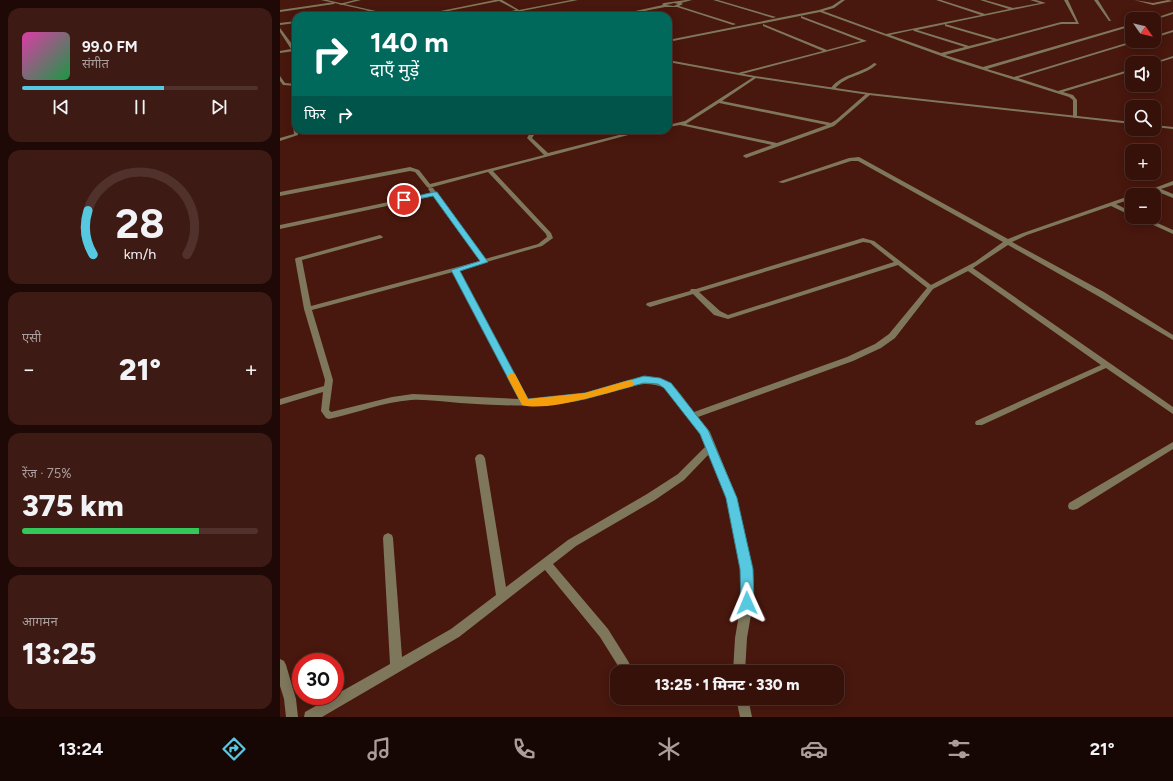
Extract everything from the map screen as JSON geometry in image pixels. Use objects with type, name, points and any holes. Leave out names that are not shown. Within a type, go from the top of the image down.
[{"type":"street","points":[[322,0],[376,12]]},
{"type":"street","points":[[341,4],[358,0]]},
{"type":"street","points":[[438,12],[499,0],[518,10]]},
{"type":"street","points":[[561,0],[566,2]]},
{"type":"street","points":[[509,12],[576,0]]},
{"type":"street","points":[[631,12],[665,4],[677,4],[690,0]]},
{"type":"street","points":[[715,0],[774,17]]},
{"type":"street","points":[[672,40],[820,11],[833,7],[843,0]]},
{"type":"street","points":[[938,0],[987,15]]},
{"type":"street","points":[[982,0],[1015,10]]},
{"type":"street","points":[[884,35],[1044,3],[1032,0]]},
{"type":"street","points":[[942,55],[1061,23],[1078,23],[1066,0]]},
{"type":"street","points":[[1096,0],[1110,20]]},
{"type":"street","points":[[1136,0],[1153,4],[1173,0]]},
{"type":"street","points":[[280,11],[334,3]]},
{"type":"street","points":[[677,4],[734,24]]},
{"type":"street","points":[[365,12],[371,11]]},
{"type":"street","points":[[820,11],[942,55],[1074,98],[1075,117]]},
{"type":"street","points":[[1161,17],[1173,13]]},
{"type":"street","points":[[739,74],[865,41],[802,17]]},
{"type":"street","points":[[280,24],[292,22]]},
{"type":"street","points":[[943,24],[998,40]]},
{"type":"street","points":[[764,25],[826,51]]},
{"type":"street","points":[[984,68],[1125,28]]},
{"type":"street","points":[[280,29],[282,36],[292,46]]},
{"type":"street","points":[[915,30],[970,48]]},
{"type":"street","points":[[1161,35],[1173,31]]},
{"type":"street","points":[[1014,78],[1125,45]]},
{"type":"street","points":[[280,52],[292,50]]},
{"type":"street","points":[[1161,61],[1172,58]]},
{"type":"street","points":[[672,62],[756,77],[869,94],[1125,123]]},
{"type":"street","points":[[833,88],[839,81],[861,74],[875,64]]},
{"type":"street","points":[[1058,92],[1125,72]]},
{"type":"street","points":[[280,77],[284,84],[292,84]]},
{"type":"street","points":[[682,124],[756,77]]},
{"type":"street","points":[[746,156],[832,125],[869,94]]},
{"type":"street","points":[[718,101],[832,125]]},
{"type":"street","points":[[672,125],[682,124],[778,145]]},
{"type":"street","points":[[1161,127],[1173,128]]},
{"type":"street","points":[[280,140],[296,136],[296,134]]},
{"type":"street","points":[[532,134],[529,138],[547,155]]},
{"type":"street","points":[[429,186],[629,134]]},
{"type":"street","points":[[781,182],[851,159],[859,159],[1101,294],[1173,338]]},
{"type":"street","points":[[280,194],[410,169],[417,171],[484,262]]},
{"type":"street","points":[[308,309],[484,262],[540,245],[550,238],[550,234],[489,170]]},
{"type":"street","points":[[1159,188],[1173,183]]},
{"type":"street","points":[[1161,191],[1173,196]]},
{"type":"street","points":[[280,227],[434,194]]},
{"type":"street","points":[[693,416],[850,359],[878,346],[892,336],[930,288],[968,268],[1007,242],[1125,199]]},
{"type":"street","points":[[1111,204],[1125,211]]},
{"type":"street","points":[[1155,224],[1173,232]]},
{"type":"street","points":[[380,237],[298,259],[308,309],[329,380],[325,411],[329,416],[411,397],[547,402],[585,396],[644,380],[660,381],[668,386],[704,432],[732,498],[746,569],[747,603],[741,638],[739,665]]},
{"type":"street","points":[[650,305],[694,290],[863,240],[872,242],[930,288]]},
{"type":"street","points":[[694,290],[717,314],[728,317],[898,263]]},
{"type":"street","points":[[968,268],[1173,410]]},
{"type":"street","points":[[455,270],[525,402]]},
{"type":"street","points":[[978,423],[1108,365]]},
{"type":"street","points":[[280,402],[329,387]]},
{"type":"street","points":[[1073,506],[1173,445]]},
{"type":"street","points":[[310,717],[455,633],[572,544],[651,497],[681,477],[711,447]]},
{"type":"street","points":[[480,458],[502,598]]},
{"type":"street","points":[[388,538],[396,666]]},
{"type":"street","points":[[546,564],[604,633],[624,665]]},
{"type":"street","points":[[280,665],[290,699],[292,717]]},
{"type":"street","points":[[743,705],[746,717]]},
{"type":"slow traffic","points":[[512,376],[525,402],[547,402],[585,396],[630,383]]},
{"type":"route","points":[[404,200],[434,194],[484,262],[455,270],[525,402],[547,402],[585,396],[644,380],[660,381],[668,386],[704,432],[732,498],[746,569],[747,603]]}]
